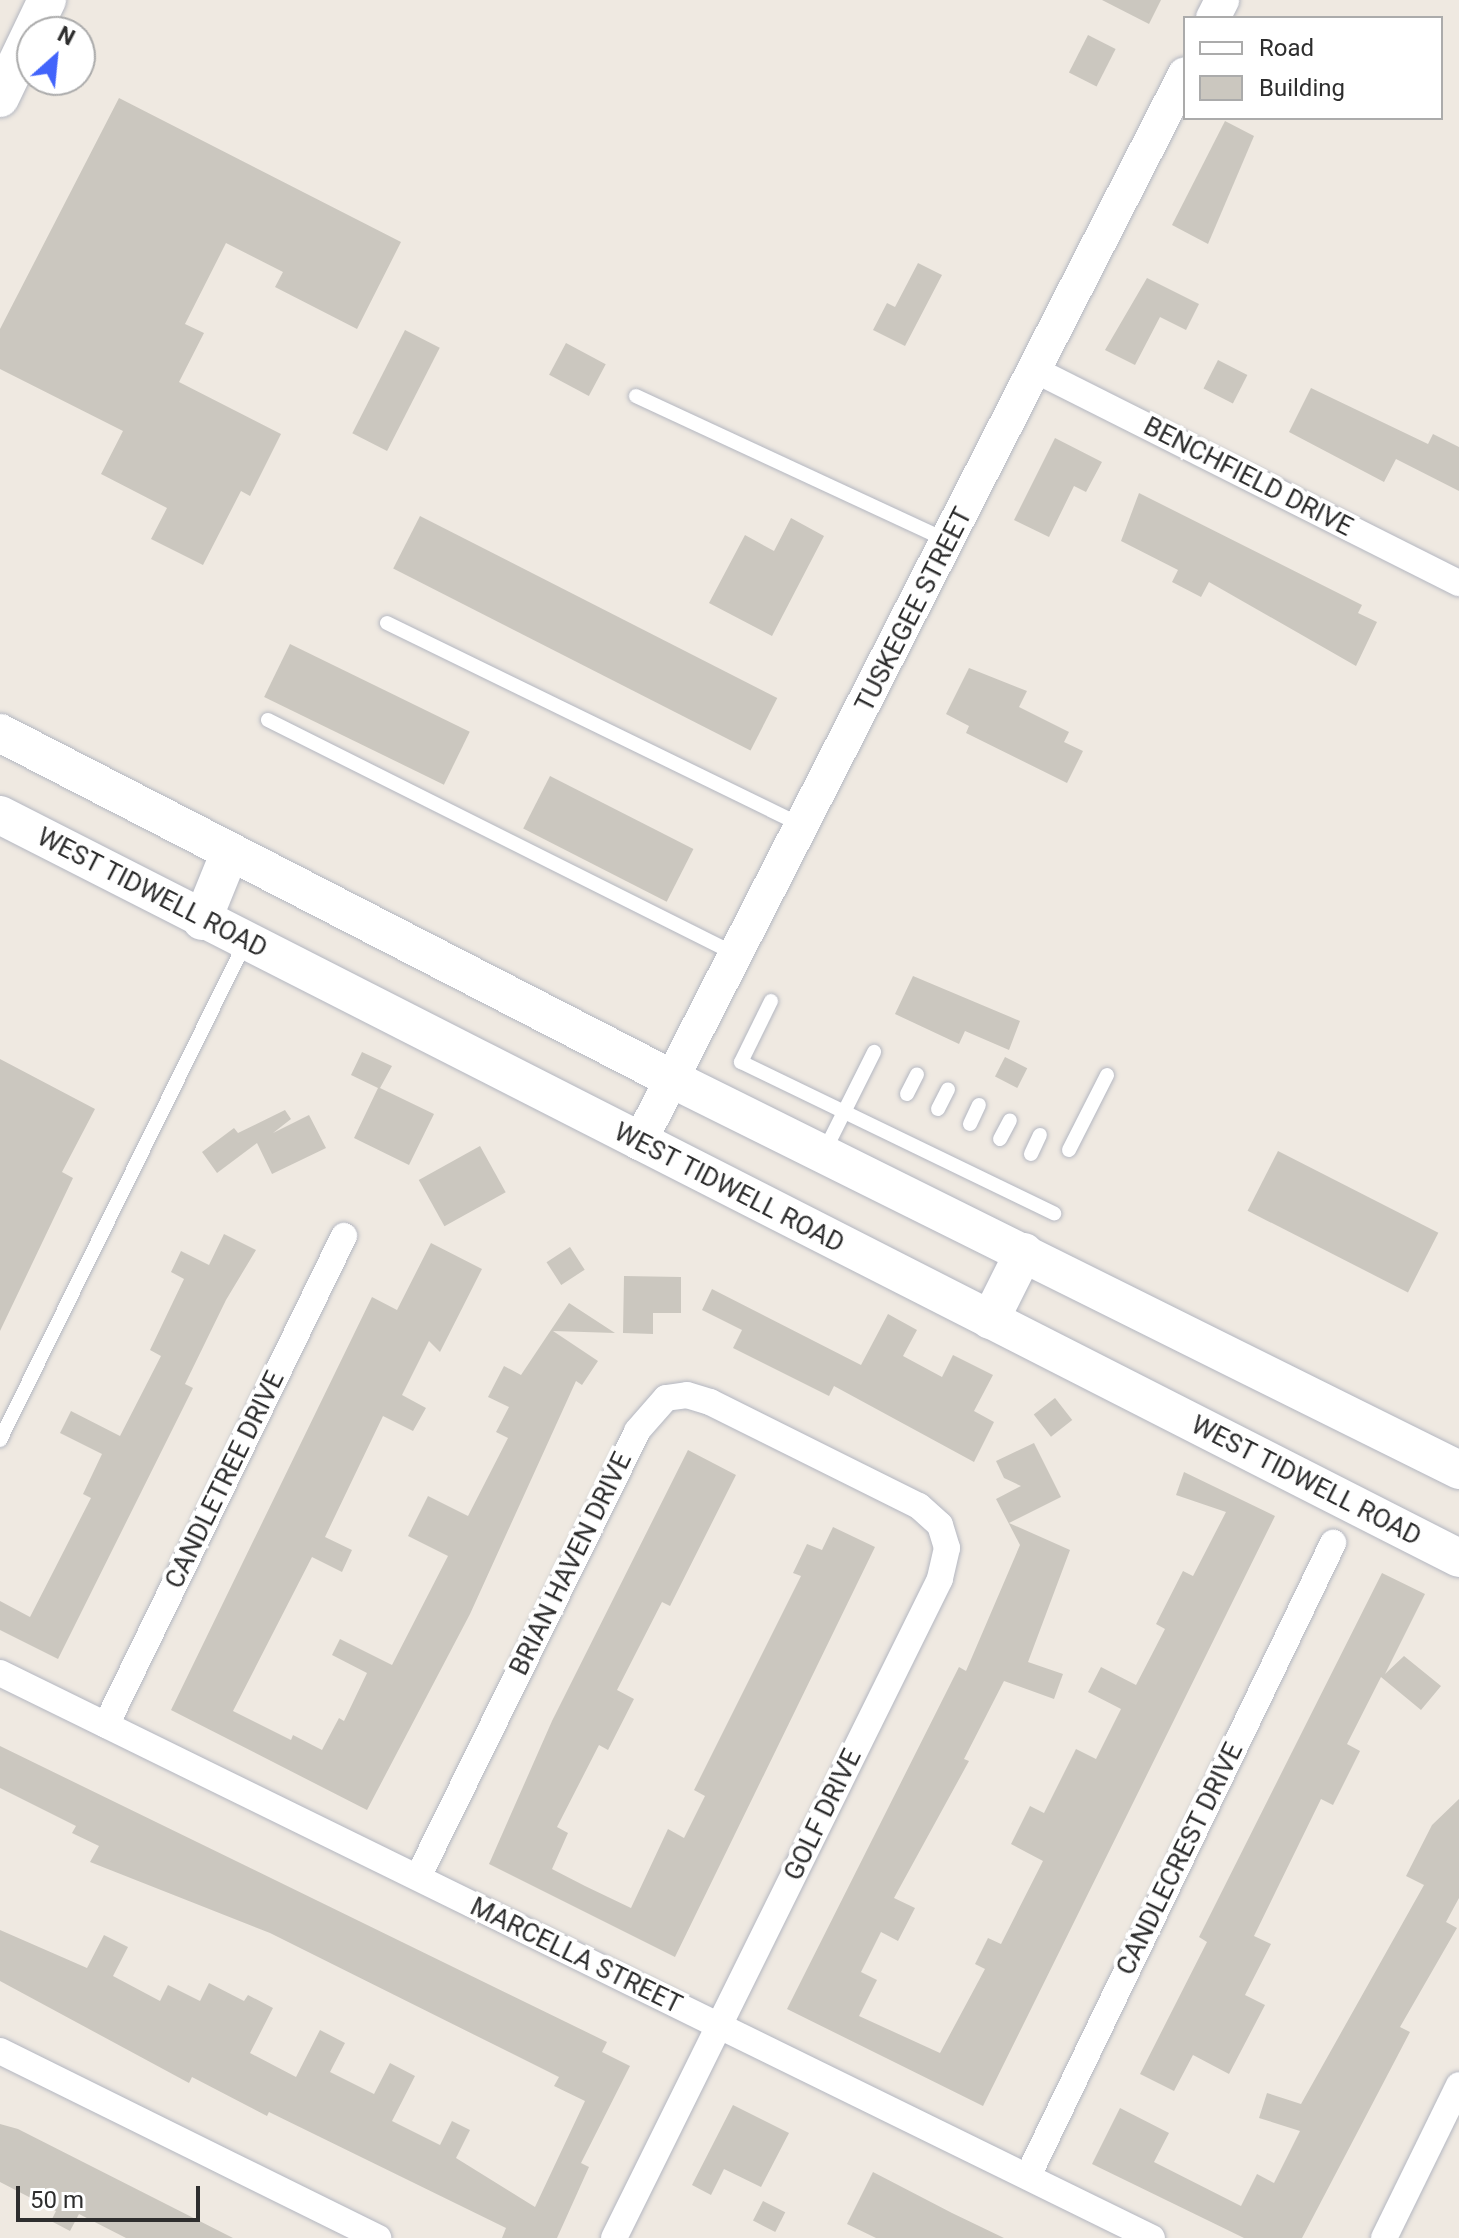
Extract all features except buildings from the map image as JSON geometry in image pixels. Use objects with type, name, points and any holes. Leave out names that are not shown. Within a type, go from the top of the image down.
[{"type":"main road","points":[[0,98],[47,0]]},
{"type":"main road","points":[[0,733],[672,1079],[1459,1470]]},
{"type":"main road","name":"WEST TIDWELL ROAD","points":[[0,815],[202,921],[1459,1558]]},
{"type":"main road","points":[[202,921],[230,852]]},
{"type":"main road","points":[[990,1320],[1024,1252]]},
{"type":"street","name":"TUSKEGEE STREET","points":[[639,1143],[1037,371],[1183,78]]},
{"type":"street","name":"BENCHFIELD DRIVE","points":[[1037,371],[1459,583]]},
{"type":"street","name":"CANDLETREE DRIVE","points":[[106,1725],[344,1236]]},
{"type":"street","name":"BRIAN HAVEN DRIVE","points":[[418,1877],[650,1411],[666,1398],[687,1395],[809,1451]]},
{"type":"street","name":"GOLF DRIVE","points":[[614,2238],[940,1579],[947,1548],[940,1525],[919,1506],[809,1451]]},
{"type":"street","name":"CANDLECREST DRIVE","points":[[1028,2176],[1333,1543]]},
{"type":"street","name":"MARCELLA STREET","points":[[0,1673],[1152,2238]]},
{"type":"street","points":[[0,2051],[378,2238]]},
{"type":"street","points":[[1384,2238],[1459,2085]]},
{"type":"lane","points":[[636,396],[949,542]]},
{"type":"lane","points":[[387,623],[802,826]]},
{"type":"lane","points":[[268,720],[735,954]]},
{"type":"lane","points":[[0,1440],[246,941]]},
{"type":"lane","points":[[771,1001],[741,1062],[843,1114],[893,1123],[984,1170],[1012,1191],[1054,1213]]},
{"type":"lane","points":[[823,1153],[874,1052]]},
{"type":"lane","points":[[907,1094],[917,1074]]},
{"type":"lane","points":[[1069,1150],[1107,1075]]},
{"type":"lane","points":[[938,1109],[948,1089]]},
{"type":"lane","points":[[970,1124],[979,1105]]},
{"type":"lane","points":[[1000,1139],[1010,1120]]},
{"type":"lane","points":[[1031,1154],[1040,1135]]},
{"type":"lane","points":[[1012,1191],[1019,1176]]}]
